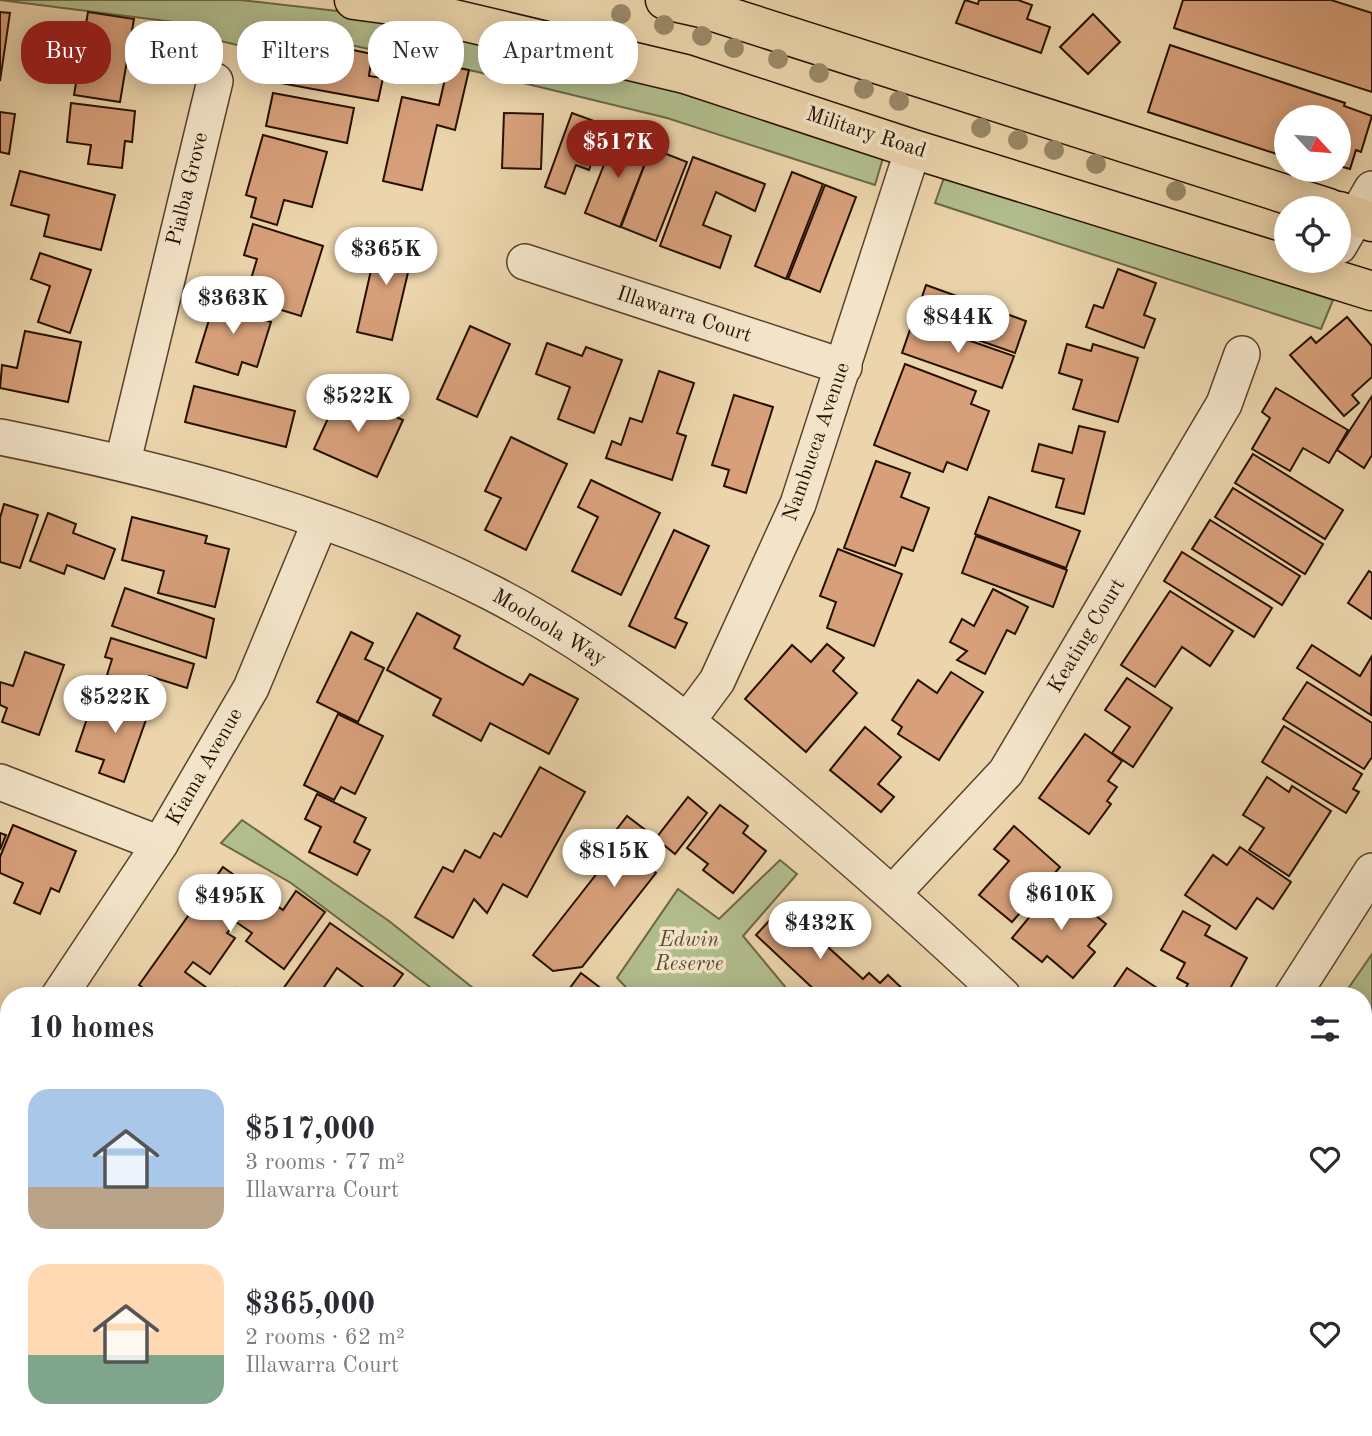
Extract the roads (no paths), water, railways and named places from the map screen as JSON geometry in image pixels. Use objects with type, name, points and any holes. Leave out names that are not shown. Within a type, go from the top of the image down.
[{"type":"main road","name":"Military Road","points":[[354,0],[399,3],[685,74],[913,149],[1274,216]]},
{"type":"main road","name":"Military Road","points":[[665,0],[701,8],[1274,205]]},
{"type":"main road","name":"Military Road","points":[[1351,243],[1372,291]]},
{"type":"street","name":"Pialba Grove","points":[[123,461],[214,84]]},
{"type":"street","name":"Nambucca Avenue","points":[[688,720],[716,681],[798,505],[913,149]]},
{"type":"street","name":"Illawarra Court","points":[[524,262],[844,367]]},
{"type":"street","name":"Keating Court","points":[[894,892],[1006,772],[1224,404],[1242,354]]},
{"type":"street","name":"Mooloola Way","points":[[0,437],[123,461],[232,490],[407,553],[493,594],[601,658],[688,720],[894,892],[994,987]]},
{"type":"street","name":"Kiama Avenue","points":[[65,987],[160,844],[251,688],[320,522]]},
{"type":"street","points":[[0,782],[160,844]]},
{"type":"street","points":[[1298,987],[1372,871]]},
{"type":"park label","name":"Edwin Reserve","points":[[689,952]]}]
